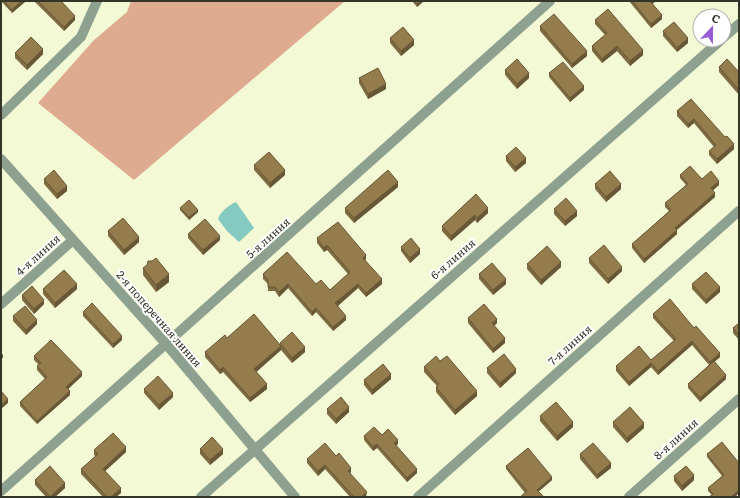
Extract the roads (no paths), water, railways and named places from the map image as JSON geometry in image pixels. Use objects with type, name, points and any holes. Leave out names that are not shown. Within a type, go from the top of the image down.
[{"type":"street","points":[[1,115],[81,37],[97,1]]},
{"type":"street","name":"5-я линия","points":[[1,491],[167,345],[550,1]]},
{"type":"street","name":"6-я линия","points":[[201,497],[712,48]]},
{"type":"street","name":"2-я поперечная линия","points":[[1,159],[167,345],[295,497]]},
{"type":"street","name":"7-я линия","points":[[418,497],[739,211]]},
{"type":"street","name":"4-я линия","points":[[1,304],[73,240]]},
{"type":"street","name":"8-я линия","points":[[629,497],[739,399]]},
{"type":"water","points":[[236,202],[254,228],[239,242],[227,231],[218,219],[225,209]]}]
